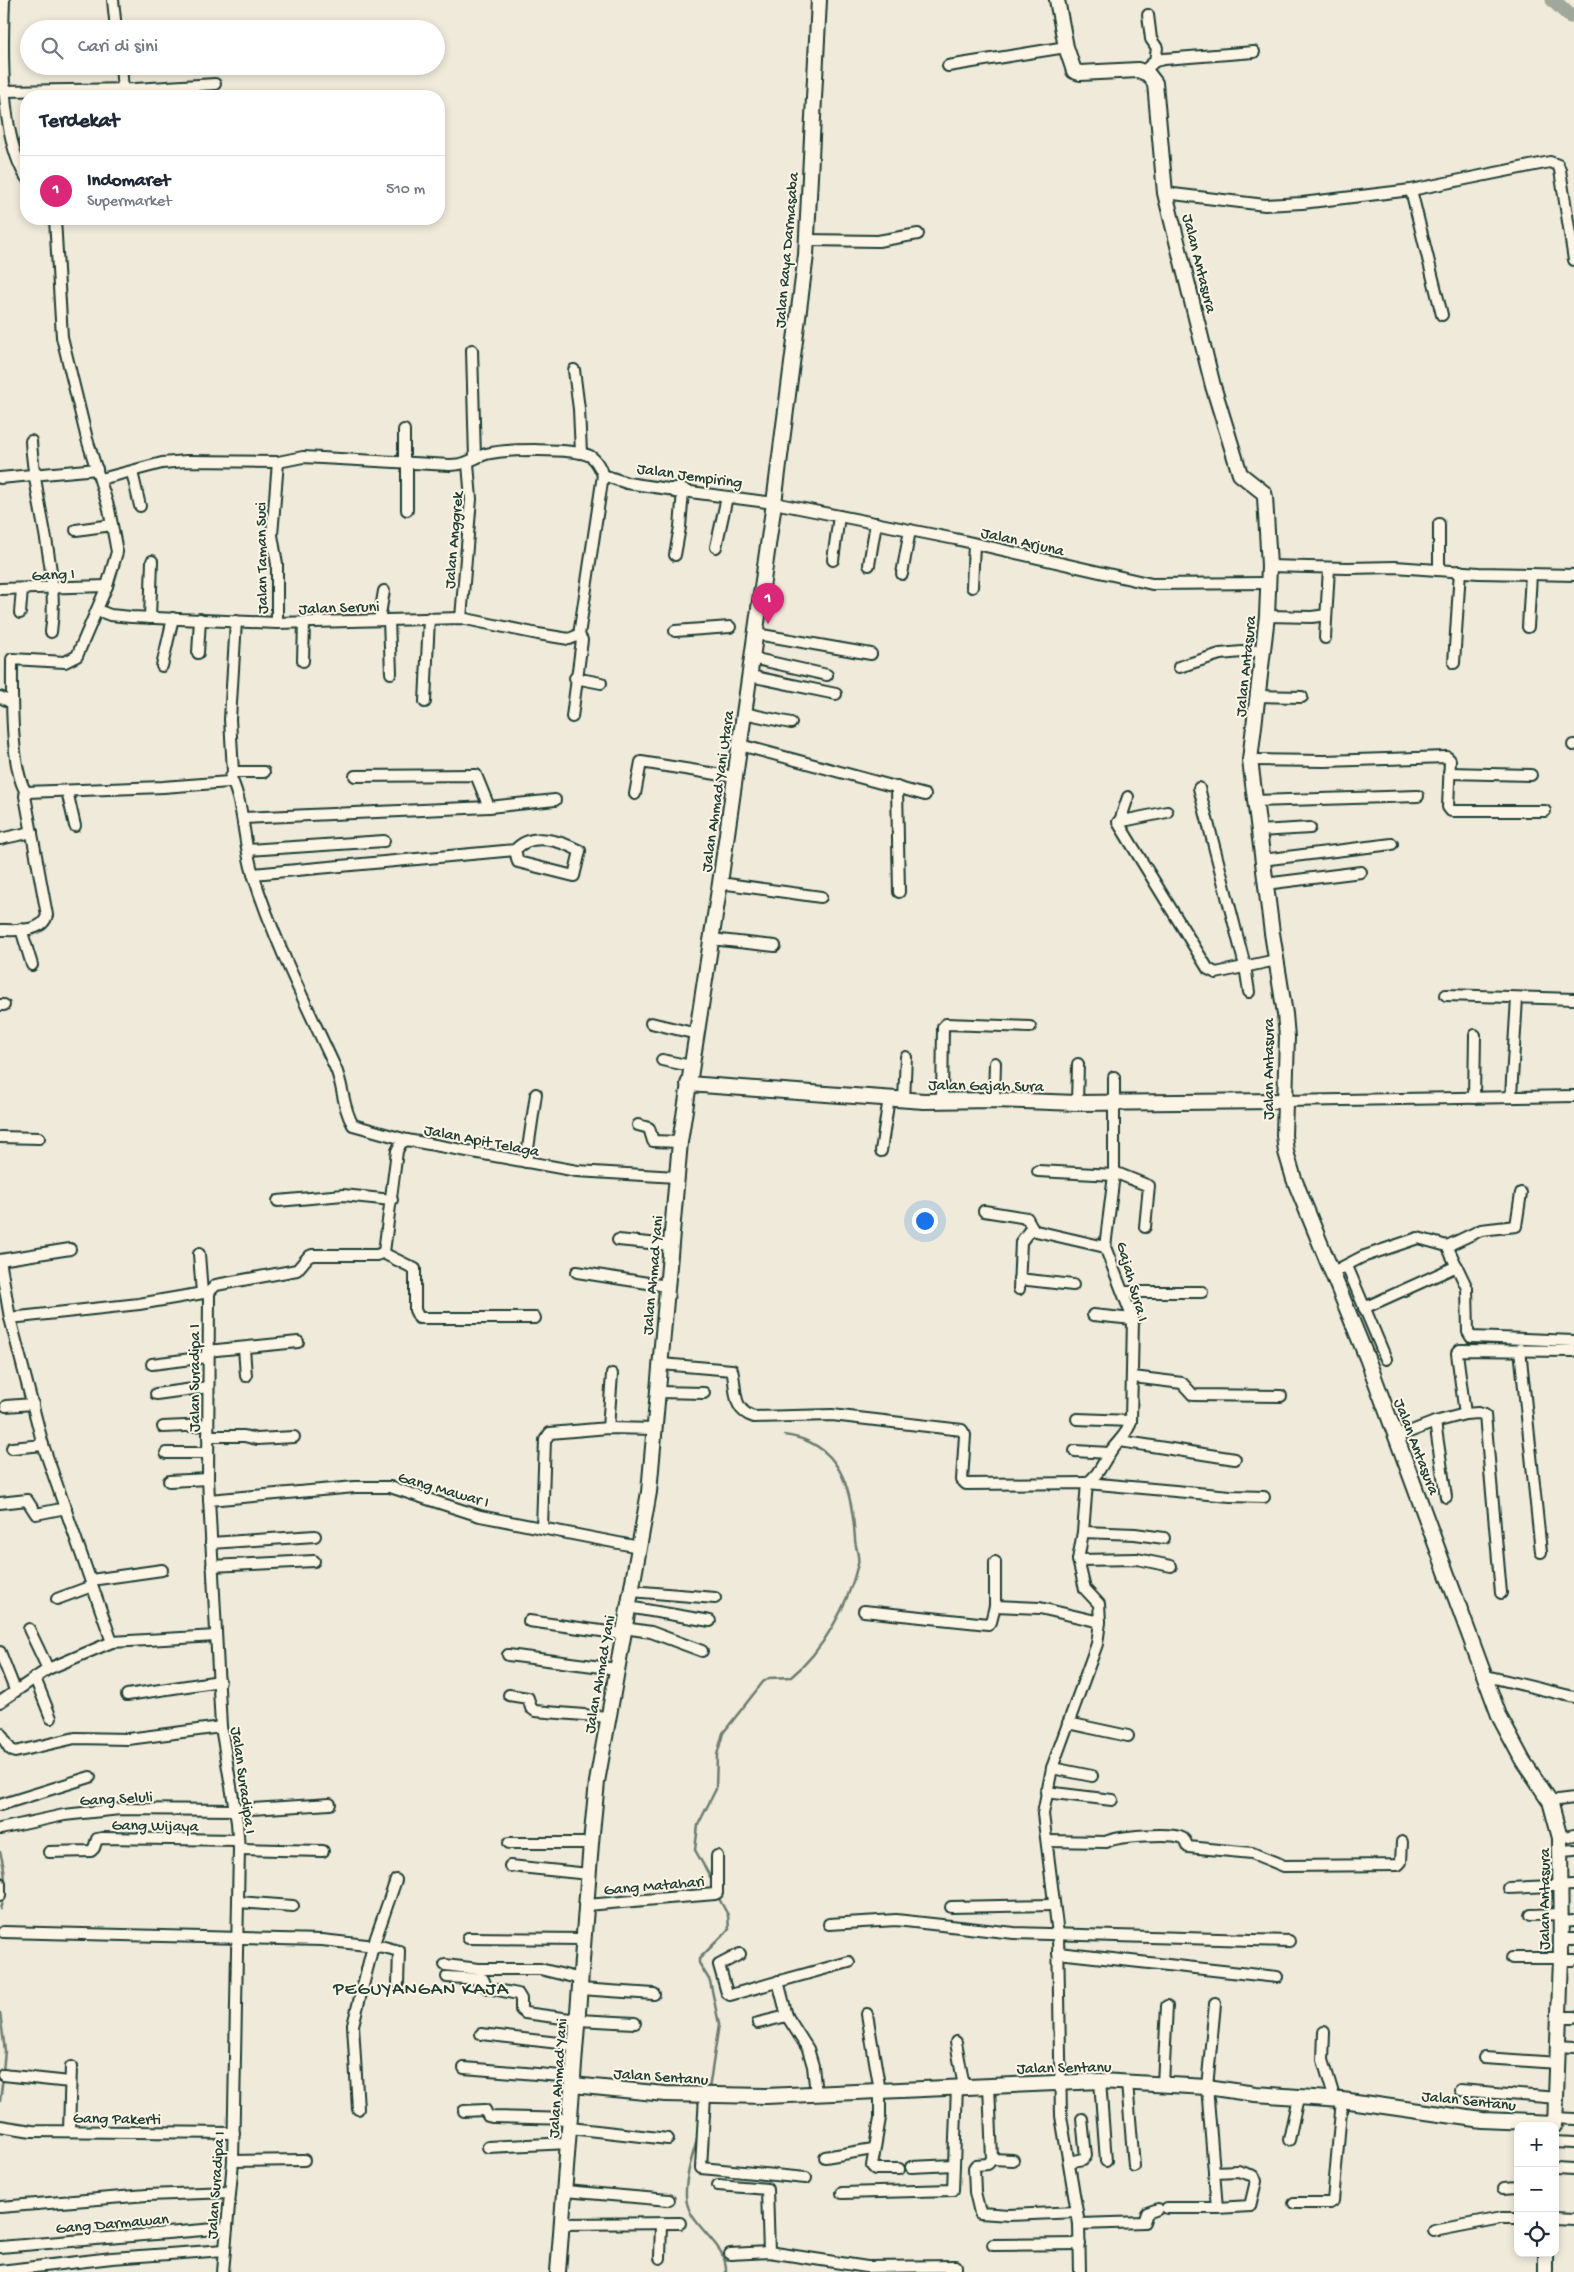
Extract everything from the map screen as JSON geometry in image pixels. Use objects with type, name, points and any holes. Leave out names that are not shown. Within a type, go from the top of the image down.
[{"type":"main road","name":"Jalan Raya Darmasaba","points":[[774,503],[806,240],[819,0]]},
{"type":"main road","points":[[1057,0],[1072,69],[1076,72],[1144,72]]},
{"type":"main road","name":"Jalan Antasura","points":[[1144,72],[1151,77],[1156,88],[1165,192],[1213,386],[1240,474],[1264,493],[1265,497],[1269,566],[1267,616],[1250,760],[1265,884],[1287,1037],[1284,1135],[1289,1163],[1333,1272],[1506,1730],[1550,1801],[1567,1843],[1565,1919],[1567,1939],[1558,2017],[1555,2122]]},
{"type":"main road","name":"Jalan Ahmad Yani Utara","points":[[688,1084],[712,939],[774,503]]},
{"type":"main road","name":"Jalan Gajah Sura","points":[[688,1084],[942,1102],[994,1100],[1077,1103],[1284,1101]]},
{"type":"main road","name":"Jalan Ahmad Yani","points":[[558,2272],[591,1843],[608,1717],[650,1484],[676,1177],[688,1084]]},
{"type":"main road","name":"Jalan Sentanu","points":[[573,2081],[705,2095],[816,2094],[1100,2081],[1207,2087],[1255,2094],[1339,2100],[1482,2120],[1555,2122]]},
{"type":"main road","points":[[1546,2257],[1546,2272]]},
{"type":"street","points":[[4,0],[2,91],[5,118],[15,156],[20,166]]},
{"type":"street","points":[[113,0],[115,20]]},
{"type":"street","points":[[1148,15],[1151,39],[1157,48],[1155,61]]},
{"type":"street","points":[[948,66],[1066,47]]},
{"type":"street","points":[[1144,72],[1155,61],[1180,57],[1254,52]]},
{"type":"street","points":[[121,75],[122,90]]},
{"type":"street","points":[[183,90],[215,84]]},
{"type":"street","points":[[2,91],[20,91]]},
{"type":"street","points":[[1165,192],[1265,205],[1353,198],[1411,190],[1547,162],[1555,163],[1560,170],[1574,260]]},
{"type":"street","points":[[1411,190],[1442,315]]},
{"type":"street","points":[[0,658],[70,662],[77,656],[107,586],[118,552],[99,474],[69,370],[62,337],[55,225]]},
{"type":"street","points":[[806,240],[878,241],[918,234]]},
{"type":"street","name":"Jalan Anggrek","points":[[461,618],[471,498],[472,350]]},
{"type":"street","points":[[574,370],[580,409],[581,453]]},
{"type":"street","points":[[404,430],[407,510]]},
{"type":"street","points":[[31,441],[32,474],[45,535],[53,587],[50,632]]},
{"type":"street","points":[[0,478],[32,474],[132,472],[162,463],[187,461],[278,462],[303,457],[406,462],[471,461],[501,451],[581,453],[593,459],[603,475],[579,635],[582,640],[572,717]]},
{"type":"street","name":"Jalan Taman Suci","points":[[276,623],[277,564],[272,535],[278,462]]},
{"type":"street","points":[[132,472],[140,506]]},
{"type":"street","name":"Jalan Jempiring","points":[[603,475],[627,484],[774,503]]},
{"type":"street","points":[[675,555],[680,527],[679,491]]},
{"type":"street","points":[[716,547],[726,497]]},
{"type":"street","name":"Jalan Arjuna","points":[[774,503],[910,530],[1152,584],[1268,583]]},
{"type":"street","points":[[833,560],[839,516]]},
{"type":"street","points":[[869,565],[876,523]]},
{"type":"street","points":[[1439,524],[1439,570]]},
{"type":"street","points":[[76,530],[112,525]]},
{"type":"street","points":[[902,574],[910,530]]},
{"type":"street","points":[[972,586],[974,544]]},
{"type":"street","points":[[150,618],[152,561]]},
{"type":"street","points":[[1269,566],[1329,568],[1395,567],[1574,575]]},
{"type":"street","points":[[1326,638],[1329,568]]},
{"type":"street","points":[[1454,663],[1460,571]]},
{"type":"street","points":[[1528,628],[1531,574]]},
{"type":"street","name":"Gang I","points":[[0,589],[107,586]]},
{"type":"street","points":[[20,613],[22,589]]},
{"type":"street","points":[[384,591],[384,620],[391,673]]},
{"type":"street","name":"Jalan Seruni","points":[[97,610],[110,615],[150,618],[276,623],[461,618],[569,639],[579,635]]},
{"type":"street","points":[[1267,616],[1312,617],[1326,615]]},
{"type":"street","points":[[162,666],[173,618]]},
{"type":"street","points":[[426,702],[429,618]]},
{"type":"street","points":[[198,653],[200,619]]},
{"type":"street","points":[[236,621],[230,719],[232,775],[243,818],[253,874],[288,966],[336,1069],[348,1118],[353,1125],[407,1140]]},
{"type":"street","points":[[303,660],[304,622]]},
{"type":"street","points":[[675,631],[730,627]]},
{"type":"street","points":[[756,634],[871,654]]},
{"type":"street","points":[[1179,666],[1220,654],[1264,650]]},
{"type":"street","points":[[752,658],[827,675]]},
{"type":"street","points":[[0,930],[21,930],[41,924],[48,914],[25,796],[26,792],[20,778],[14,736],[12,659]]},
{"type":"street","points":[[750,676],[836,694]]},
{"type":"street","points":[[576,678],[601,683]]},
{"type":"street","points":[[1258,696],[1302,697]]},
{"type":"street","points":[[0,698],[12,703]]},
{"type":"street","points":[[744,713],[791,722]]},
{"type":"street","points":[[740,745],[924,795]]},
{"type":"street","points":[[1250,760],[1326,761],[1443,757],[1450,760],[1448,807],[1451,810],[1545,811]]},
{"type":"street","points":[[635,794],[642,762],[735,777]]},
{"type":"street","points":[[232,775],[264,772]]},
{"type":"street","points":[[1449,773],[1531,775]]},
{"type":"street","points":[[26,792],[226,784],[232,775]]},
{"type":"street","points":[[355,776],[476,775],[490,807]]},
{"type":"street","points":[[897,787],[899,892]]},
{"type":"street","points":[[1199,788],[1245,966],[1248,992]]},
{"type":"street","points":[[67,791],[75,826]]},
{"type":"street","points":[[1255,801],[1418,796]]},
{"type":"street","points":[[1128,797],[1118,822],[1123,833],[1208,969],[1216,973],[1276,960]]},
{"type":"street","points":[[243,818],[490,807],[555,800]]},
{"type":"street","points":[[1118,822],[1167,812]]},
{"type":"street","points":[[1258,831],[1310,828]]},
{"type":"street","points":[[0,839],[32,832]]},
{"type":"street","points":[[253,874],[515,850],[522,843],[549,839],[568,844],[580,851],[574,876],[518,862],[515,850]]},
{"type":"street","points":[[248,850],[384,841]]},
{"type":"street","points":[[1262,860],[1392,844]]},
{"type":"street","points":[[1265,884],[1361,872]]},
{"type":"street","points":[[720,883],[821,897]]},
{"type":"street","points":[[21,930],[32,965]]},
{"type":"street","points":[[712,939],[775,946]]},
{"type":"street","points":[[1446,994],[1574,999]]},
{"type":"street","points":[[1511,1096],[1517,998]]},
{"type":"street","points":[[651,1023],[696,1034]]},
{"type":"street","points":[[942,1102],[943,1027],[946,1024],[1030,1027]]},
{"type":"street","points":[[1474,1098],[1475,1034]]},
{"type":"street","points":[[904,1100],[906,1057]]},
{"type":"street","points":[[662,1060],[691,1066]]},
{"type":"street","points":[[994,1100],[995,1063]]},
{"type":"street","points":[[1077,1103],[1078,1064]]},
{"type":"street","name":"Gajah Sura I","points":[[1088,1483],[1099,1474],[1109,1453],[1120,1442],[1131,1421],[1133,1319],[1106,1247],[1114,1173],[1114,1077]]},
{"type":"street","points":[[526,1162],[536,1094]]},
{"type":"street","points":[[1284,1101],[1574,1096]]},
{"type":"street","points":[[882,1151],[889,1098]]},
{"type":"street","points":[[638,1125],[649,1128],[653,1140],[680,1142]]},
{"type":"street","points":[[0,1138],[38,1138]]},
{"type":"street","name":"Jalan Apit Telaga","points":[[383,1253],[386,1250],[397,1151],[401,1143],[407,1140],[577,1171],[676,1177]]},
{"type":"street","points":[[1038,1171],[1114,1173],[1149,1186],[1145,1227]]},
{"type":"street","points":[[1333,1272],[1362,1257],[1418,1238],[1447,1246],[1481,1230],[1516,1226],[1521,1194]]},
{"type":"street","points":[[278,1201],[343,1195],[392,1200]]},
{"type":"street","points":[[984,1211],[1027,1218],[1036,1231],[1106,1247]]},
{"type":"street","points":[[1032,1227],[1021,1242],[1019,1284],[1073,1285]]},
{"type":"street","points":[[618,1240],[670,1245]]},
{"type":"street","points":[[1447,1246],[1467,1288],[1468,1332],[1471,1337],[1574,1341]]},
{"type":"street","points":[[70,1249],[0,1260],[10,1318],[43,1445],[112,1642]]},
{"type":"street","points":[[10,1318],[139,1304],[205,1292],[216,1285],[297,1270],[308,1257],[312,1256],[383,1253],[414,1269],[415,1310],[420,1318],[535,1318]]},
{"type":"street","name":"Jalan Suradipa I","points":[[199,1254],[205,1292],[208,1479],[221,1728],[239,1844],[239,1939],[233,2160],[223,2272]]},
{"type":"street","points":[[1347,1266],[1386,1359]]},
{"type":"street","points":[[1364,1308],[1457,1266]]},
{"type":"street","points":[[577,1272],[667,1286]]},
{"type":"street","points":[[1124,1292],[1202,1292]]},
{"type":"street","points":[[1093,1315],[1133,1319]]},
{"type":"street","points":[[152,1364],[244,1348],[298,1342]]},
{"type":"street","points":[[244,1348],[246,1376]]},
{"type":"street","points":[[1466,1414],[1457,1353],[1463,1349],[1574,1351],[1574,1358]]},
{"type":"street","points":[[1520,1349],[1540,1552]]},
{"type":"street","points":[[661,1364],[732,1370],[735,1399],[744,1413],[754,1417],[832,1415],[962,1430],[965,1435],[962,1480],[966,1484],[1088,1483],[1230,1496],[1264,1497]]},
{"type":"street","points":[[608,1428],[612,1374]]},
{"type":"street","points":[[1133,1377],[1185,1384],[1188,1392],[1193,1395],[1281,1396]]},
{"type":"street","points":[[156,1394],[208,1387]]},
{"type":"street","points":[[658,1392],[704,1393]]},
{"type":"street","points":[[6,1406],[33,1404]]},
{"type":"street","points":[[1396,1437],[1435,1422],[1466,1414],[1478,1413],[1485,1415],[1501,1593]]},
{"type":"street","points":[[1077,1419],[1131,1421]]},
{"type":"street","points":[[1435,1422],[1446,1497]]},
{"type":"street","points":[[163,1427],[208,1424]]},
{"type":"street","points":[[542,1527],[547,1436],[554,1431],[608,1428],[655,1429]]},
{"type":"street","points":[[208,1436],[244,1436],[257,1439],[294,1437]]},
{"type":"street","points":[[1120,1442],[1235,1459]]},
{"type":"street","points":[[12,1448],[43,1445]]},
{"type":"street","points":[[1075,1451],[1109,1453]]},
{"type":"street","points":[[166,1453],[208,1453]]},
{"type":"street","points":[[169,1481],[208,1479]]},
{"type":"street","points":[[1080,2272],[1079,2224],[1061,2116],[1058,1934],[1043,1814],[1052,1768],[1096,1644],[1100,1622],[1099,1604],[1085,1589],[1078,1560],[1084,1532],[1088,1483]]},
{"type":"street","name":"Gang Mawar I","points":[[209,1500],[355,1487],[390,1488],[480,1516],[639,1547]]},
{"type":"street","points":[[0,1503],[27,1500],[36,1514],[66,1508]]},
{"type":"street","points":[[1084,1532],[1135,1534],[1164,1538]]},
{"type":"street","points":[[211,1543],[315,1536]]},
{"type":"street","points":[[1078,1560],[1137,1559],[1171,1566]]},
{"type":"street","points":[[212,1566],[314,1561]]},
{"type":"street","points":[[864,1610],[988,1624],[991,1622],[995,1606],[995,1562]]},
{"type":"street","points":[[57,1599],[92,1583],[162,1570]]},
{"type":"street","points":[[631,1590],[714,1598]]},
{"type":"street","points":[[995,1606],[1040,1608],[1100,1622]]},
{"type":"street","points":[[628,1607],[710,1621]]},
{"type":"street","points":[[529,1621],[651,1632],[702,1651]]},
{"type":"street","points":[[29,1629],[48,1670]]},
{"type":"street","points":[[0,1702],[15,1690],[48,1670],[112,1642],[216,1636]]},
{"type":"street","points":[[0,1652],[15,1690]]},
{"type":"street","points":[[508,1655],[617,1668]]},
{"type":"street","points":[[1486,1676],[1574,1697]]},
{"type":"street","points":[[35,1678],[52,1718]]},
{"type":"street","points":[[127,1695],[220,1681]]},
{"type":"street","points":[[509,1695],[528,1698],[531,1708],[535,1710],[608,1717]]},
{"type":"street","points":[[1068,1723],[1128,1736]]},
{"type":"street","points":[[0,1733],[10,1750],[15,1752],[75,1738],[128,1739],[221,1728]]},
{"type":"street","points":[[1052,1768],[1092,1776]]},
{"type":"street","points":[[0,1805],[90,1777]]},
{"type":"street","points":[[1046,1792],[1112,1800]]},
{"type":"street","points":[[1550,1801],[1574,1798]]},
{"type":"street","name":"Gang Seluli","points":[[0,1829],[64,1816],[120,1810],[235,1810],[330,1804]]},
{"type":"street","points":[[1047,1841],[1100,1842],[1125,1836],[1178,1837],[1185,1840],[1188,1847],[1252,1853],[1284,1866],[1398,1865],[1401,1862],[1402,1842]]},
{"type":"street","name":"Gang Wijaya","points":[[49,1852],[91,1851],[94,1848],[96,1839],[102,1838],[239,1844]]},
{"type":"street","points":[[509,1843],[591,1843]]},
{"type":"street","points":[[239,1844],[323,1850]]},
{"type":"street","name":"Gang Matahari","points":[[587,1905],[715,1894],[717,1892],[718,1856]]},
{"type":"street","points":[[510,1866],[589,1874]]},
{"type":"street","points":[[358,2109],[354,2025],[373,1946],[396,1880]]},
{"type":"street","points":[[0,1883],[0,1896]]},
{"type":"street","points":[[1509,1888],[1567,1886]]},
{"type":"street","points":[[238,1902],[293,1906]]},
{"type":"street","points":[[951,1907],[1053,1905]]},
{"type":"street","points":[[1532,1915],[1565,1919]]},
{"type":"street","points":[[829,1924],[896,1920],[978,1930],[1289,1941]]},
{"type":"street","points":[[3,1932],[322,1940],[373,1946],[398,1951],[398,1983]]},
{"type":"street","points":[[468,1938],[584,1940]]},
{"type":"street","points":[[1058,1953],[1277,1977]]},
{"type":"street","points":[[740,1954],[719,1965],[727,1993],[730,1995],[849,1962]]},
{"type":"street","points":[[1512,1958],[1565,1959]]},
{"type":"street","points":[[445,1965],[479,1969],[540,1969],[581,1984],[654,1994]]},
{"type":"street","points":[[447,1977],[483,1979],[487,1988],[518,1994],[521,1999],[521,2010],[525,2013],[578,2020],[636,2023]]},
{"type":"street","points":[[778,1981],[787,2016],[808,2049],[813,2066],[816,2094]]},
{"type":"street","points":[[1215,2004],[1207,2087],[1217,2208]]},
{"type":"street","points":[[1163,2084],[1167,2006]]},
{"type":"street","points":[[867,2014],[880,2091],[880,2118],[873,2149],[873,2169],[899,2169]]},
{"type":"street","points":[[758,2023],[787,2016]]},
{"type":"street","points":[[1558,2017],[1574,2017]]},
{"type":"street","points":[[1294,2203],[1330,2204],[1333,2201],[1339,2100],[1324,2067],[1324,2032]]},
{"type":"street","points":[[480,2034],[576,2045]]},
{"type":"street","points":[[842,2193],[951,2191],[954,2186],[960,2087],[956,2042]]},
{"type":"street","points":[[1558,2046],[1574,2047]]},
{"type":"street","points":[[1484,2058],[1558,2063]]},
{"type":"street","points":[[69,2131],[71,2067]]},
{"type":"street","points":[[464,2068],[573,2081]]},
{"type":"street","points":[[3,2075],[70,2082]]},
{"type":"street","points":[[1100,2081],[1106,2161]]},
{"type":"street","points":[[1127,2083],[1134,2166]]},
{"type":"street","points":[[989,2085],[992,2159],[988,2164],[976,2165],[974,2168],[975,2192],[980,2214],[1017,2215],[1077,2212]]},
{"type":"street","points":[[1460,2090],[1557,2098]]},
{"type":"street","points":[[705,2095],[702,2168],[806,2178]]},
{"type":"street","points":[[1289,2140],[1298,2097]]},
{"type":"street","points":[[464,2111],[485,2110],[488,2116],[492,2117],[570,2123],[668,2139]]},
{"type":"street","points":[[1069,2162],[1085,2158],[1082,2119]]},
{"type":"street","points":[[1555,2122],[1574,2119]]},
{"type":"street","name":"Gang Pakerti","points":[[0,2126],[32,2131],[234,2133]]},
{"type":"street","points":[[1559,2142],[1574,2143]]},
{"type":"street","points":[[488,2147],[569,2143]]},
{"type":"street","points":[[825,2157],[873,2149]]},
{"type":"street","points":[[992,2159],[1013,2160]]},
{"type":"street","points":[[233,2160],[304,2160]]},
{"type":"street","points":[[911,2167],[954,2165]]},
{"type":"street","points":[[1559,2168],[1574,2168]]},
{"type":"street","points":[[1079,2224],[1144,2222],[1146,2213],[1163,2208],[1250,2206],[1256,2181],[1254,2176],[1244,2172],[1214,2172]]},
{"type":"street","points":[[718,2185],[767,2189],[769,2252]]},
{"type":"street","points":[[1504,2188],[1514,2187]]},
{"type":"street","points":[[565,2191],[669,2200]]},
{"type":"street","points":[[0,2207],[137,2195],[230,2192]]},
{"type":"street","points":[[1434,2231],[1501,2218],[1514,2218]]},
{"type":"street","points":[[1559,2218],[1574,2220]]},
{"type":"street","points":[[660,2258],[661,2223]]},
{"type":"street","points":[[562,2224],[680,2224]]},
{"type":"street","name":"Gang Darmawan","points":[[0,2247],[227,2228]]},
{"type":"street","points":[[993,2245],[1080,2244]]},
{"type":"street","points":[[0,2271],[112,2258],[225,2250]]},
{"type":"street","points":[[730,2254],[769,2252],[867,2266],[956,2266],[956,2272]]},
{"type":"waterway","points":[[1553,0],[1570,16],[1574,16]]},
{"type":"waterway","points":[[712,1880],[695,1850],[698,1825],[716,1789],[717,1755],[723,1733],[763,1682],[769,1678],[791,1677],[814,1654],[824,1641],[841,1611],[854,1580],[858,1564],[851,1503],[840,1471],[831,1458],[819,1447],[803,1439],[784,1435]]},
{"type":"waterway","points":[[0,1852],[5,1880],[0,1909]]},
{"type":"waterway","points":[[709,2089],[719,2024],[710,1981],[699,1963],[699,1959],[729,1929],[728,1915],[717,1895]]},
{"type":"waterway","points":[[0,2013],[5,2051],[3,2071]]},
{"type":"waterway","points":[[0,2101],[3,2077]]},
{"type":"waterway","points":[[698,2136],[687,2181],[686,2196],[688,2207],[693,2217],[721,2252],[725,2261],[726,2272]]},
{"type":"place","name":"Indomaret","points":[[768,624]]},
{"type":"district","name":"PEGUYANGAN KAJA","points":[[421,1987]]}]
